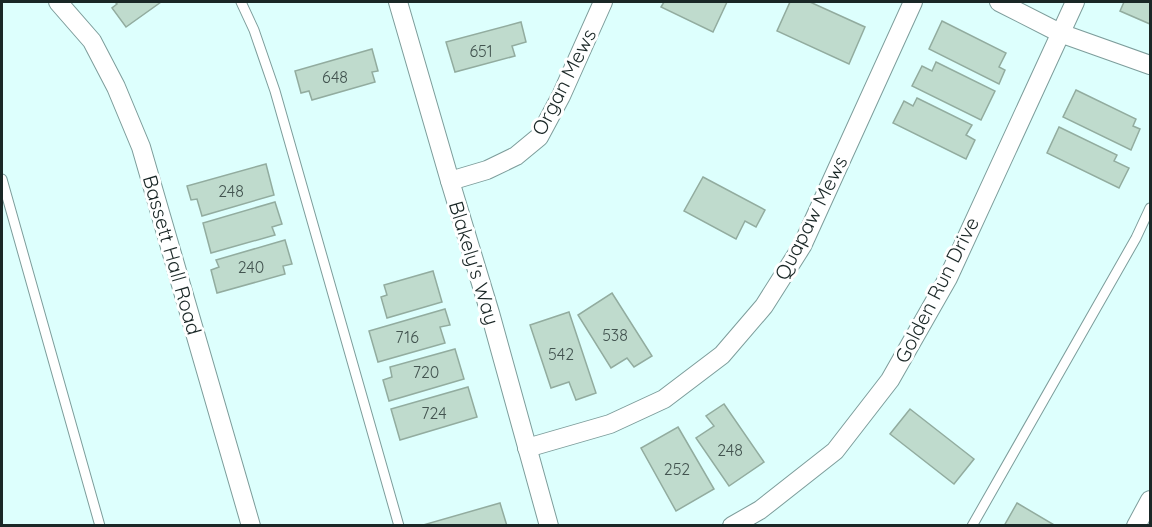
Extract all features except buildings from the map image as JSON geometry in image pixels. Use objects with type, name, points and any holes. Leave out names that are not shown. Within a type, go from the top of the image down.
[{"type":"street","name":"Bassett Hall Road","points":[[58,2],[92,41],[116,87],[141,147],[251,525]]},
{"type":"street","name":"Blakely's Way","points":[[398,2],[490,313],[549,525]]},
{"type":"street","name":"Organ Mews","points":[[450,181],[487,170],[516,156],[540,137],[603,2]]},
{"type":"street","name":"Quapaw Mews","points":[[527,448],[610,424],[664,399],[722,355],[736,339],[764,306],[802,246],[913,2]]},
{"type":"street","points":[[999,2],[1060,33],[1150,65]]},
{"type":"street","name":"Golden Run Drive","points":[[732,525],[765,518],[835,451],[890,380],[948,278],[1075,2]]},
{"type":"street","points":[[1136,525],[1150,500]]},
{"type":"lane","points":[[241,2],[254,30],[274,91],[399,525]]},
{"type":"lane","points":[[2,179],[100,525]]},
{"type":"lane","points":[[972,525],[1136,238],[1150,208]]}]
